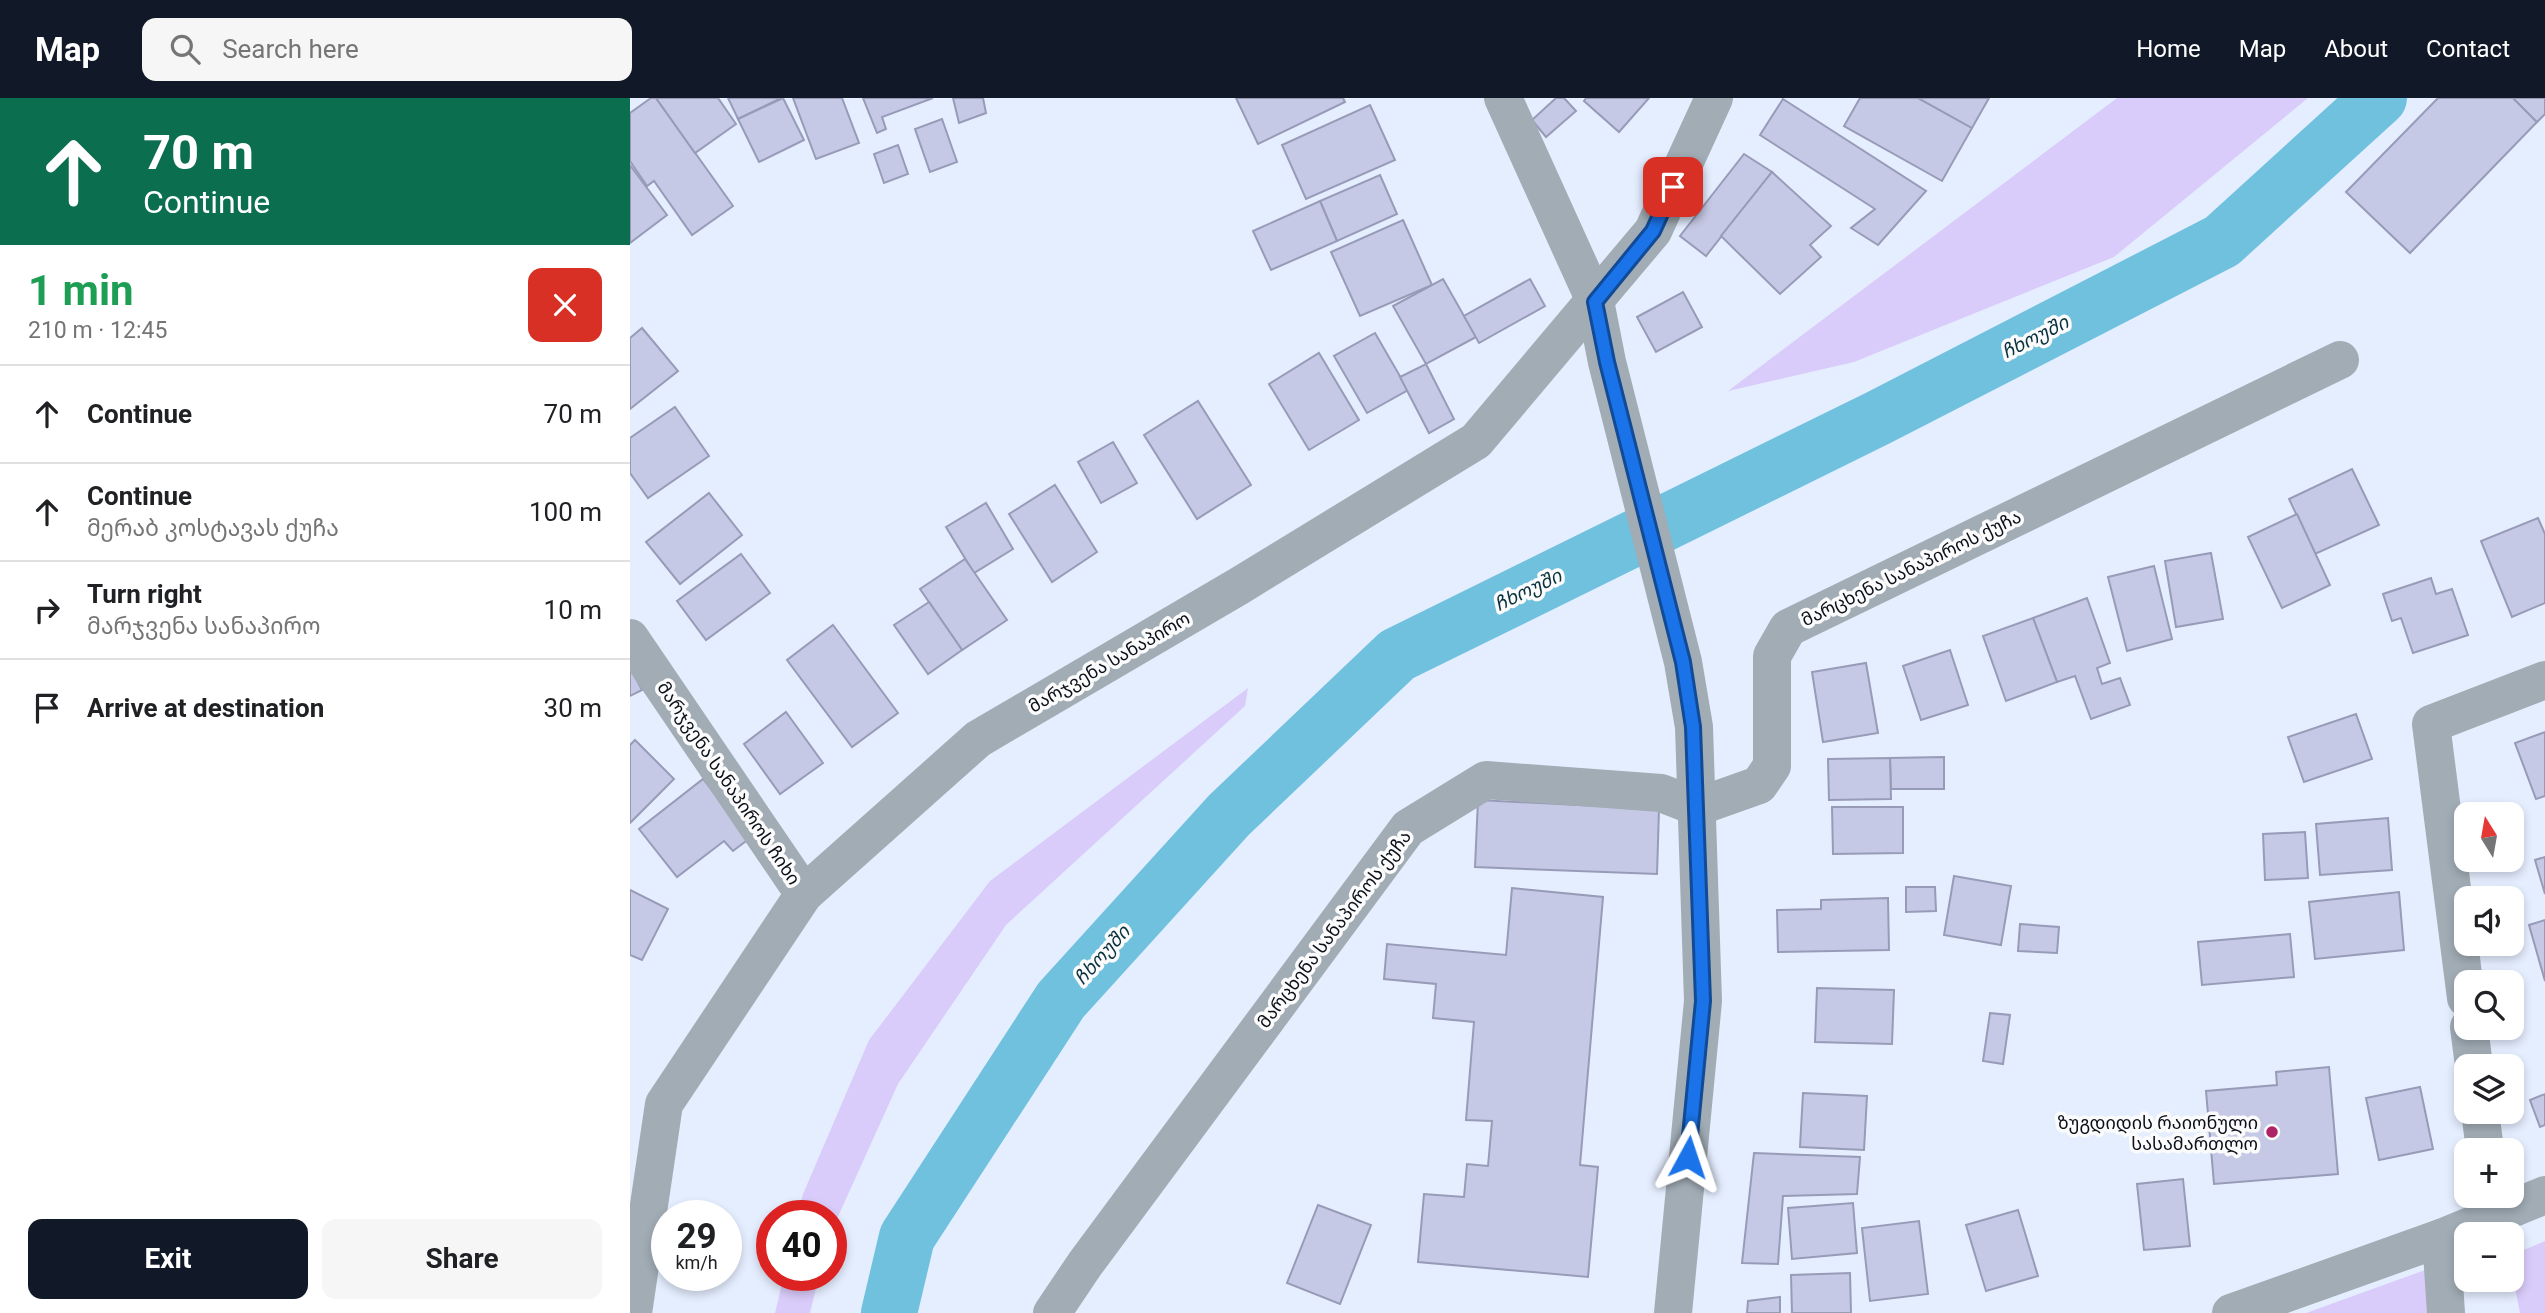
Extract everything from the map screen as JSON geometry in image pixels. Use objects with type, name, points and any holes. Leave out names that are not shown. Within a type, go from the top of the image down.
[{"type":"street","points":[[1503,98],[1595,302],[1607,362],[1683,662],[1693,727],[1703,1001],[1674,1313]]},
{"type":"street","name":"მარჯვენა სანაპირო","points":[[633,1313],[664,1104],[804,894],[978,739],[1239,586],[1476,441],[1653,231],[1714,98]]},
{"type":"street","name":"მარცხენა სანაპიროს ქუჩა","points":[[1052,1313],[1084,1264],[1408,828],[1486,780],[1661,793],[1697,807],[1759,785],[1772,766],[1772,656],[1788,628],[2340,360]]},
{"type":"street","name":"მარჯვენა სანაპიროს ჩიხი","points":[[630,638],[804,894]]},
{"type":"street","points":[[2462,970],[2431,724],[2545,680]]},
{"type":"street","points":[[2524,1199],[2545,1195]]},
{"type":"street","points":[[2231,1313],[2441,1238],[2487,1208]]},
{"type":"street","points":[[2441,1238],[2446,1313]]},
{"type":"shaded area","points":[[2117,98],[2308,98],[2114,257],[1854,362],[1728,391]]},
{"type":"shaded area","points":[[1248,688],[1245,706],[1006,925],[898,1084],[845,1200],[801,1200],[869,1040],[990,881]]},
{"type":"shaded area","points":[[2545,1241],[2545,1313],[2520,1313],[2516,1292],[2524,1292],[2524,1250]]},
{"type":"shaded area","points":[[2453,1260],[2454,1292],[2458,1292],[2462,1313],[2306,1313]]},
{"type":"shaded area","points":[[780,1291],[815,1291],[810,1313],[775,1313]]},
{"type":"building","points":[[651,98],[656,98],[733,206],[692,235],[654,181],[647,186],[630,161],[630,113]]},
{"type":"building","points":[[656,98],[718,98],[736,124],[695,153]]},
{"type":"building","points":[[728,98],[781,98],[738,119]]},
{"type":"building","points":[[783,98],[804,140],[759,162],[738,119]]},
{"type":"building","points":[[793,98],[842,98],[859,143],[816,159]]},
{"type":"building","points":[[863,98],[933,98],[882,117],[886,129],[877,133]]},
{"type":"building","points":[[953,98],[983,98],[986,113],[959,123]]},
{"type":"building","points":[[1236,98],[1343,98],[1345,102],[1258,144]]},
{"type":"building","points":[[1556,98],[1564,98],[1576,111],[1546,137],[1532,120]]},
{"type":"building","points":[[1586,98],[1649,98],[1619,132],[1584,101]]},
{"type":"building","points":[[1860,98],[1918,98],[1972,128],[1942,181],[1844,126]]},
{"type":"building","points":[[1918,98],[1989,98],[1972,128]]},
{"type":"building","points":[[2438,98],[2513,98],[2537,122],[2410,253],[2346,192]]},
{"type":"building","points":[[2513,98],[2545,98],[2545,114],[2537,122]]},
{"type":"building","points":[[1783,99],[1926,191],[1878,245],[1851,228],[1875,209],[1760,135]]},
{"type":"building","points":[[1370,105],[1395,160],[1306,199],[1282,145]]},
{"type":"building","points":[[942,119],[957,162],[930,172],[915,129]]},
{"type":"building","points":[[898,145],[908,174],[884,183],[874,154]]},
{"type":"building","points":[[1744,154],[1772,172],[1706,256],[1680,236]]},
{"type":"building","points":[[630,165],[667,215],[630,243]]},
{"type":"building","points":[[1772,172],[1831,226],[1810,245],[1821,257],[1780,294],[1721,236]]},
{"type":"building","points":[[1380,175],[1397,214],[1337,241],[1320,201]]},
{"type":"building","points":[[1320,201],[1337,241],[1271,270],[1253,231]]},
{"type":"building","points":[[1403,220],[1432,285],[1360,316],[1331,252]]},
{"type":"building","points":[[1443,279],[1476,337],[1426,364],[1393,306]]},
{"type":"building","points":[[1530,279],[1545,306],[1479,343],[1464,316]]},
{"type":"building","points":[[1683,292],[1702,327],[1656,352],[1637,317]]},
{"type":"building","points":[[642,328],[678,371],[630,409],[630,338]]},
{"type":"building","points":[[1375,333],[1408,390],[1367,413],[1334,356]]},
{"type":"building","points":[[1319,353],[1359,420],[1309,450],[1269,384]]},
{"type":"building","points":[[1426,364],[1454,419],[1429,433],[1400,377]]},
{"type":"building","points":[[1198,401],[1251,485],[1197,519],[1144,435]]},
{"type":"building","points":[[675,407],[709,456],[648,498],[630,473],[630,438]]},
{"type":"building","points":[[1113,442],[1137,483],[1101,503],[1078,462]]},
{"type":"building","points":[[2352,469],[2379,525],[2315,554],[2289,499]]},
{"type":"building","points":[[1055,485],[1097,552],[1052,582],[1009,514]]},
{"type":"building","points":[[709,493],[742,535],[680,584],[646,542]]},
{"type":"building","points":[[986,503],[1013,549],[974,573],[946,527]]},
{"type":"building","points":[[2297,514],[2330,585],[2282,608],[2248,537]]},
{"type":"building","points":[[2538,518],[2545,534],[2545,603],[2512,617],[2481,541]]},
{"type":"building","points":[[2211,553],[2223,619],[2176,627],[2165,561]]},
{"type":"building","points":[[741,554],[770,593],[706,640],[677,601]]},
{"type":"building","points":[[965,559],[1007,620],[962,650],[920,589]]},
{"type":"building","points":[[2154,566],[2172,639],[2127,651],[2108,577]]},
{"type":"building","points":[[2431,578],[2436,594],[2452,589],[2468,635],[2413,653],[2401,618],[2392,621],[2383,594]]},
{"type":"building","points":[[2087,598],[2110,663],[2097,668],[2102,684],[2120,678],[2130,705],[2091,719],[2075,676],[2057,682],[2033,618]]},
{"type":"building","points":[[929,602],[962,650],[928,674],[894,625]]},
{"type":"building","points":[[2033,618],[2057,682],[2006,701],[1983,636]]},
{"type":"building","points":[[833,625],[898,713],[852,747],[787,660]]},
{"type":"building","points":[[1950,650],[1968,705],[1921,720],[1903,666]]},
{"type":"building","points":[[1866,663],[1878,733],[1823,742],[1812,672]]},
{"type":"building","points":[[630,667],[642,690],[630,696]]},
{"type":"building","points":[[786,712],[823,763],[780,794],[744,744]]},
{"type":"building","points":[[2356,714],[2372,759],[2304,782],[2288,737]]},
{"type":"building","points":[[2545,732],[2545,796],[2536,799],[2515,743]]},
{"type":"building","points":[[635,740],[674,779],[630,823],[630,745]]},
{"type":"building","points":[[1944,757],[1944,789],[1891,789],[1890,758]]},
{"type":"building","points":[[1890,758],[1891,799],[1829,800],[1828,759]]},
{"type":"building","points":[[703,779],[750,838],[733,851],[724,841],[677,877],[639,829]]},
{"type":"building","points":[[1478,800],[1659,809],[1657,874],[1475,867]]},
{"type":"building","points":[[1832,807],[1903,807],[1903,853],[1833,854]]},
{"type":"building","points":[[2388,818],[2392,870],[2320,875],[2316,824]]},
{"type":"building","points":[[2305,832],[2308,878],[2265,880],[2263,834]]},
{"type":"building","points":[[2545,857],[2545,894],[2535,860]]},
{"type":"building","points":[[1954,876],[2011,886],[2001,945],[1944,935]]},
{"type":"building","points":[[1906,887],[1935,887],[1936,911],[1906,912]]},
{"type":"building","points":[[1512,888],[1603,897],[1580,1165],[1598,1167],[1588,1277],[1418,1262],[1424,1194],[1464,1197],[1467,1164],[1488,1166],[1492,1121],[1466,1120],[1474,1022],[1433,1018],[1436,984],[1384,979],[1387,944],[1506,955]]},
{"type":"building","points":[[630,890],[668,909],[642,960],[630,955]]},
{"type":"building","points":[[2399,892],[2404,950],[2315,959],[2309,902]]},
{"type":"building","points":[[1888,898],[1889,950],[1778,952],[1777,910],[1821,909],[1821,900]]},
{"type":"building","points":[[2545,920],[2545,981],[2529,925]]},
{"type":"building","points":[[2020,924],[2059,927],[2057,953],[2018,951]]},
{"type":"building","points":[[2290,934],[2294,977],[2202,985],[2198,942]]},
{"type":"building","points":[[1817,988],[1894,990],[1892,1044],[1815,1042]]},
{"type":"building","points":[[1990,1013],[2010,1015],[2003,1064],[1983,1061]]},
{"type":"building","name":"ზუგდიდის რაიონული სასამართლო","points":[[2329,1067],[2338,1174],[2214,1184],[2206,1091],[2277,1085],[2276,1072]]},
{"type":"building","points":[[2420,1087],[2433,1149],[2379,1160],[2366,1098]]},
{"type":"building","points":[[1803,1093],[1867,1096],[1864,1150],[1800,1147]]},
{"type":"building","points":[[2545,1094],[2545,1125],[2540,1127],[2530,1100]]},
{"type":"building","points":[[1754,1153],[1860,1157],[1857,1194],[1783,1196],[1778,1264],[1742,1263]]},
{"type":"building","points":[[2183,1179],[2190,1246],[2144,1250],[2137,1184]]},
{"type":"building","points":[[1853,1203],[1857,1253],[1792,1259],[1788,1208]]},
{"type":"building","points":[[1318,1205],[1371,1225],[1340,1304],[1287,1283]]},
{"type":"building","points":[[2018,1210],[2038,1276],[1986,1291],[1966,1225]]},
{"type":"building","points":[[1919,1221],[1928,1294],[1870,1301],[1862,1228]]},
{"type":"building","points":[[1850,1273],[1851,1313],[1792,1313],[1791,1275]]},
{"type":"building","points":[[1780,1297],[1780,1313],[1747,1313],[1748,1301]]},
{"type":"waterway","name":"ჩხოუში","points":[[889,1313],[907,1237],[1061,1000],[1229,815],[1397,655],[1878,418],[2222,241],[2379,98]]},
{"type":"place","name":"ზუგდიდის რაიონული სასამართლო","points":[[2272,1132]]},
{"type":"route","points":[[1673,187],[1653,231],[1595,302],[1607,362],[1683,662],[1693,727],[1703,1001],[1688,1157]]}]
